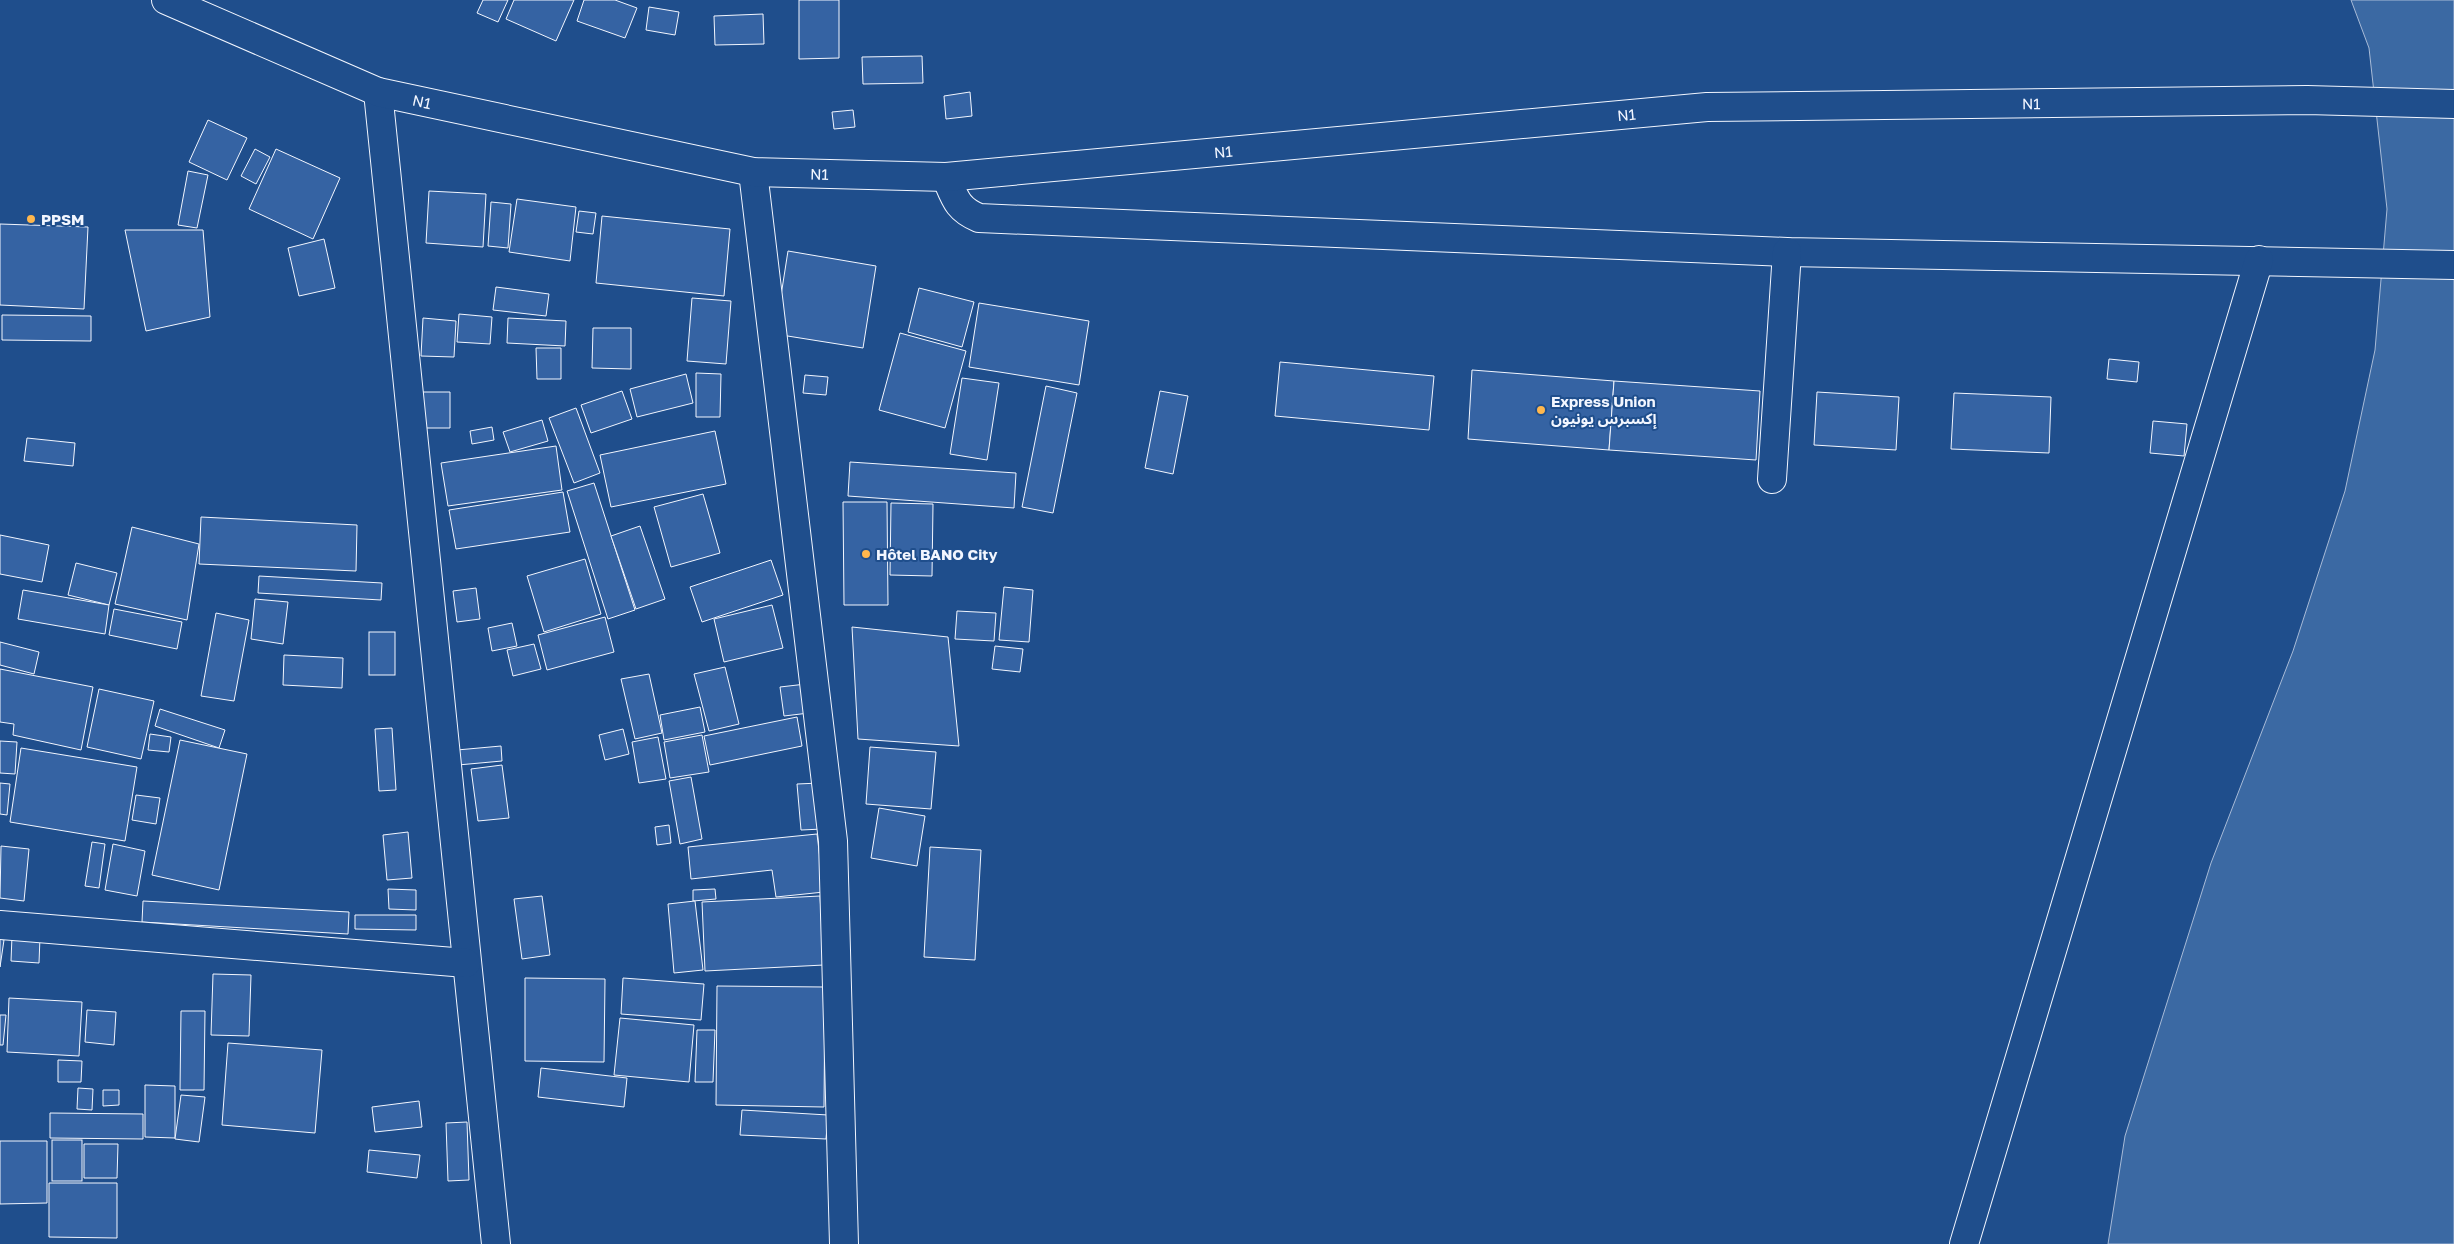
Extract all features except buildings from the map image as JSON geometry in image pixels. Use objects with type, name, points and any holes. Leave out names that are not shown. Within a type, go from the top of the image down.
[{"type":"main road","name":"N1","points":[[166,0],[378,92],[753,172],[946,177],[1707,107],[2307,100],[2454,104]]},
{"type":"main road","points":[[378,92],[496,1244]]},
{"type":"main road","points":[[753,172],[833,841],[844,1244]]},
{"type":"main road","points":[[946,177],[958,205],[968,213],[979,218],[1787,252],[2454,265]]},
{"type":"main road","points":[[1772,479],[1787,252]]},
{"type":"main road","points":[[1964,1244],[2259,260]]},
{"type":"main road","points":[[0,925],[466,963]]},
{"type":"water","points":[[2351,0],[2454,0],[2454,1244],[2108,1244],[2125,1136],[2211,863],[2293,651],[2345,491],[2375,350],[2387,209],[2369,48]]},
{"type":"place","name":"PPSM","points":[[31,219]]},
{"type":"place","name":"Express Union إكسبرس يونيون","points":[[1541,410]]},
{"type":"place","name":"Hôtel BANO City","points":[[866,554]]}]
